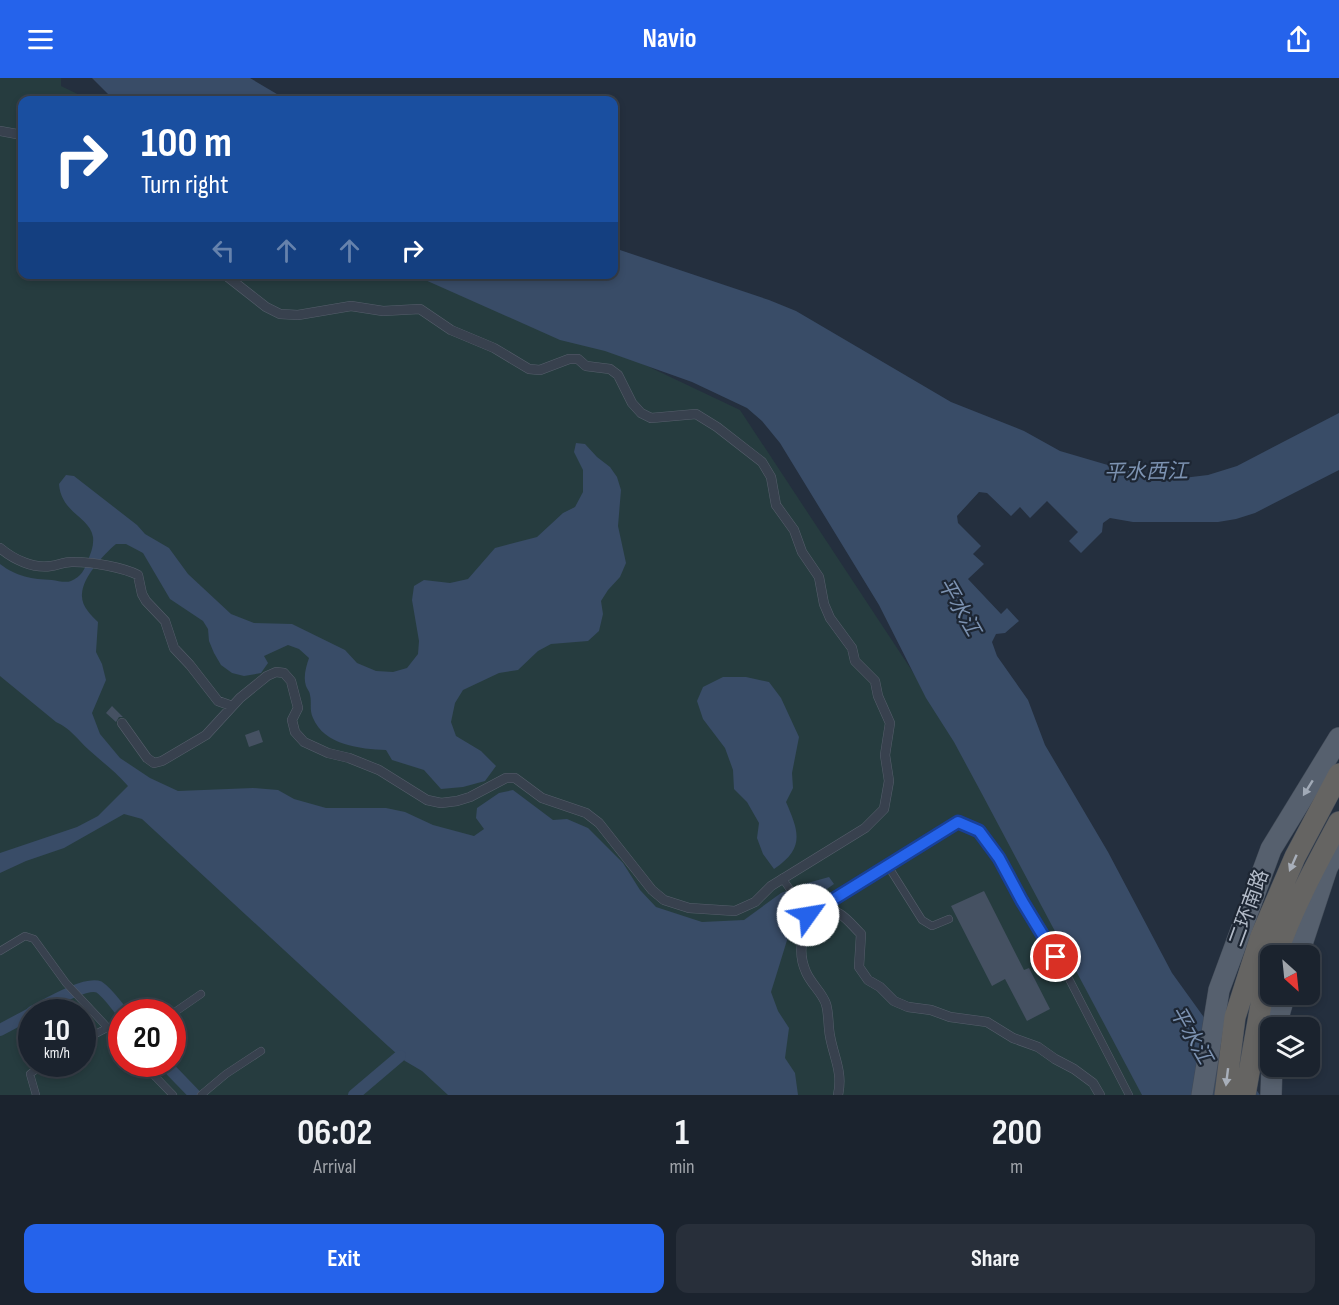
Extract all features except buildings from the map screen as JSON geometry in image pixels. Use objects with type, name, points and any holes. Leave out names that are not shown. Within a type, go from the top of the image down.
[{"type":"highway","name":"二环南路","points":[[1225,1095],[1234,1017],[1261,936],[1295,857],[1339,774]]},
{"type":"highway","name":"二环南路","points":[[1280,945],[1339,822]]},
{"type":"highway","points":[[1245,1095],[1261,1005]]},
{"type":"main road","name":"二环南路","points":[[1202,1095],[1219,990],[1270,849],[1339,738]]},
{"type":"main road","points":[[1302,945],[1327,868],[1339,845]]},
{"type":"main road","points":[[1271,1095],[1272,1077]]},
{"type":"street","points":[[0,131],[18,134]]},
{"type":"street","points":[[122,723],[147,758],[154,763],[162,761],[206,735],[232,706],[267,676],[276,672],[284,673],[291,681],[297,698],[298,708],[292,720],[295,732],[304,742],[328,753],[349,758],[379,770],[427,800],[441,803],[470,797],[499,781],[515,778],[542,798],[586,813],[599,823],[652,890],[664,900],[689,908],[735,911],[755,902],[782,878],[865,828],[884,809],[889,782],[885,755],[890,723],[878,696],[875,681],[855,661],[852,648],[830,618],[824,604],[819,577],[802,552],[794,530],[776,505],[771,477],[762,462],[740,444],[696,414],[651,418],[640,413],[632,403],[618,375],[610,369],[586,366],[578,359],[569,359],[540,370],[529,369],[494,348],[451,330],[420,309],[383,311],[351,306],[298,315],[280,314],[266,307],[230,279]]},
{"type":"street","points":[[0,548],[16,559],[39,567],[51,567],[74,561],[117,567],[138,575],[142,594],[165,621],[174,648],[218,702],[232,706]]},
{"type":"street","points":[[838,1095],[841,1082],[830,1035],[826,1004],[806,972],[802,951],[804,930],[810,918],[819,908],[843,914],[861,934],[859,967],[868,980],[880,987],[894,1001],[908,1007],[931,1010],[950,1017],[987,1022],[1013,1038],[1038,1047],[1074,1069],[1094,1083],[1100,1095]]},
{"type":"lane","points":[[782,878],[808,915],[958,822],[979,831],[999,858],[1067,975],[1128,1095]]},
{"type":"lane","points":[[888,866],[922,920],[932,926],[949,919]]},
{"type":"lane","points":[[0,951],[25,936],[34,939],[66,983],[107,1028],[96,1034]]},
{"type":"lane","points":[[186,1004],[201,994]]},
{"type":"lane","points":[[203,1093],[226,1074],[261,1051]]},
{"type":"lane","points":[[31,1077],[36,1095]]},
{"type":"lane","points":[[156,1077],[173,1095]]},
{"type":"green space","points":[[0,78],[61,78],[61,86],[82,96],[18,96],[18,279],[463,279],[740,410],[992,792],[1094,981],[1142,1095],[0,1095]]},
{"type":"water","points":[[92,78],[250,78],[280,96],[110,96]]},
{"type":"water","name":"平水江","points":[[618,249],[796,311],[951,402],[1024,431],[1060,451],[1135,473],[1158,477],[1183,478],[1208,475],[1237,466],[1339,413],[1339,470],[1255,513],[1236,519],[1218,522],[1133,522],[1110,518],[1103,523],[1102,532],[1081,553],[1069,541],[1078,532],[1047,501],[1030,518],[1020,507],[1011,516],[987,493],[979,492],[957,516],[958,523],[981,546],[973,554],[984,564],[968,579],[1001,614],[1007,608],[1019,621],[1005,633],[996,634],[992,642],[997,656],[1028,700],[1045,745],[1108,852],[1172,973],[1260,1095],[1142,1095],[954,742],[926,698],[879,605],[780,443],[762,421],[747,408],[692,382],[605,351],[560,340],[423,279],[618,279]]},
{"type":"water","points":[[576,443],[585,444],[610,467],[617,477],[621,490],[618,526],[626,563],[620,577],[601,601],[603,614],[599,631],[588,641],[551,644],[538,651],[518,670],[499,673],[463,690],[455,703],[451,722],[456,736],[481,751],[496,766],[485,781],[463,787],[441,789],[424,770],[392,760],[386,750],[354,747],[325,734],[318,727],[312,715],[310,694],[305,679],[309,658],[299,649],[288,645],[264,656],[268,663],[261,673],[244,676],[232,673],[221,665],[214,653],[209,641],[208,629],[203,621],[170,599],[143,553],[126,544],[116,544],[106,554],[94,567],[83,588],[83,602],[98,622],[96,652],[106,680],[92,713],[100,734],[120,758],[150,778],[178,791],[253,788],[278,790],[294,799],[326,808],[386,808],[405,812],[433,825],[474,836],[484,829],[476,818],[477,808],[499,793],[513,790],[553,820],[567,819],[588,828],[623,863],[640,890],[656,907],[702,922],[744,920],[781,893],[829,877],[834,884],[796,911],[771,992],[778,1011],[789,1028],[785,1058],[795,1073],[798,1095],[448,1095],[422,1071],[405,1061],[388,1046],[142,819],[124,814],[64,848],[0,873],[0,853],[77,827],[98,816],[128,786],[70,731],[0,676],[0,564],[12,572],[25,576],[69,582],[82,572],[93,546],[91,530],[65,502],[61,494],[59,484],[66,475],[74,476],[137,525],[145,534],[169,548],[188,574],[231,614],[254,623],[292,624],[345,650],[357,663],[376,671],[393,672],[407,668],[418,654],[419,641],[412,600],[414,586],[424,580],[450,583],[468,579],[495,548],[537,537],[563,513],[575,507],[583,492],[583,470],[574,452]]},
{"type":"water","points":[[723,677],[746,677],[769,682],[781,698],[799,737],[792,773],[793,788],[786,802],[796,831],[795,846],[791,854],[774,869],[763,854],[757,838],[759,823],[747,802],[734,789],[733,770],[725,748],[703,719],[697,701],[703,687]]},
{"type":"waterway","points":[[57,999],[93,986],[102,989],[111,999]]},
{"type":"waterway","points":[[0,1030],[18,1020]]},
{"type":"waterway","points":[[354,1095],[400,1056]]},
{"type":"waterway","points":[[178,1077],[195,1095]]},
{"type":"route","points":[[808,915],[958,822],[979,831],[999,858],[1056,957]]},
{"type":"water label","name":"平水西江","points":[[1146,472]]}]
